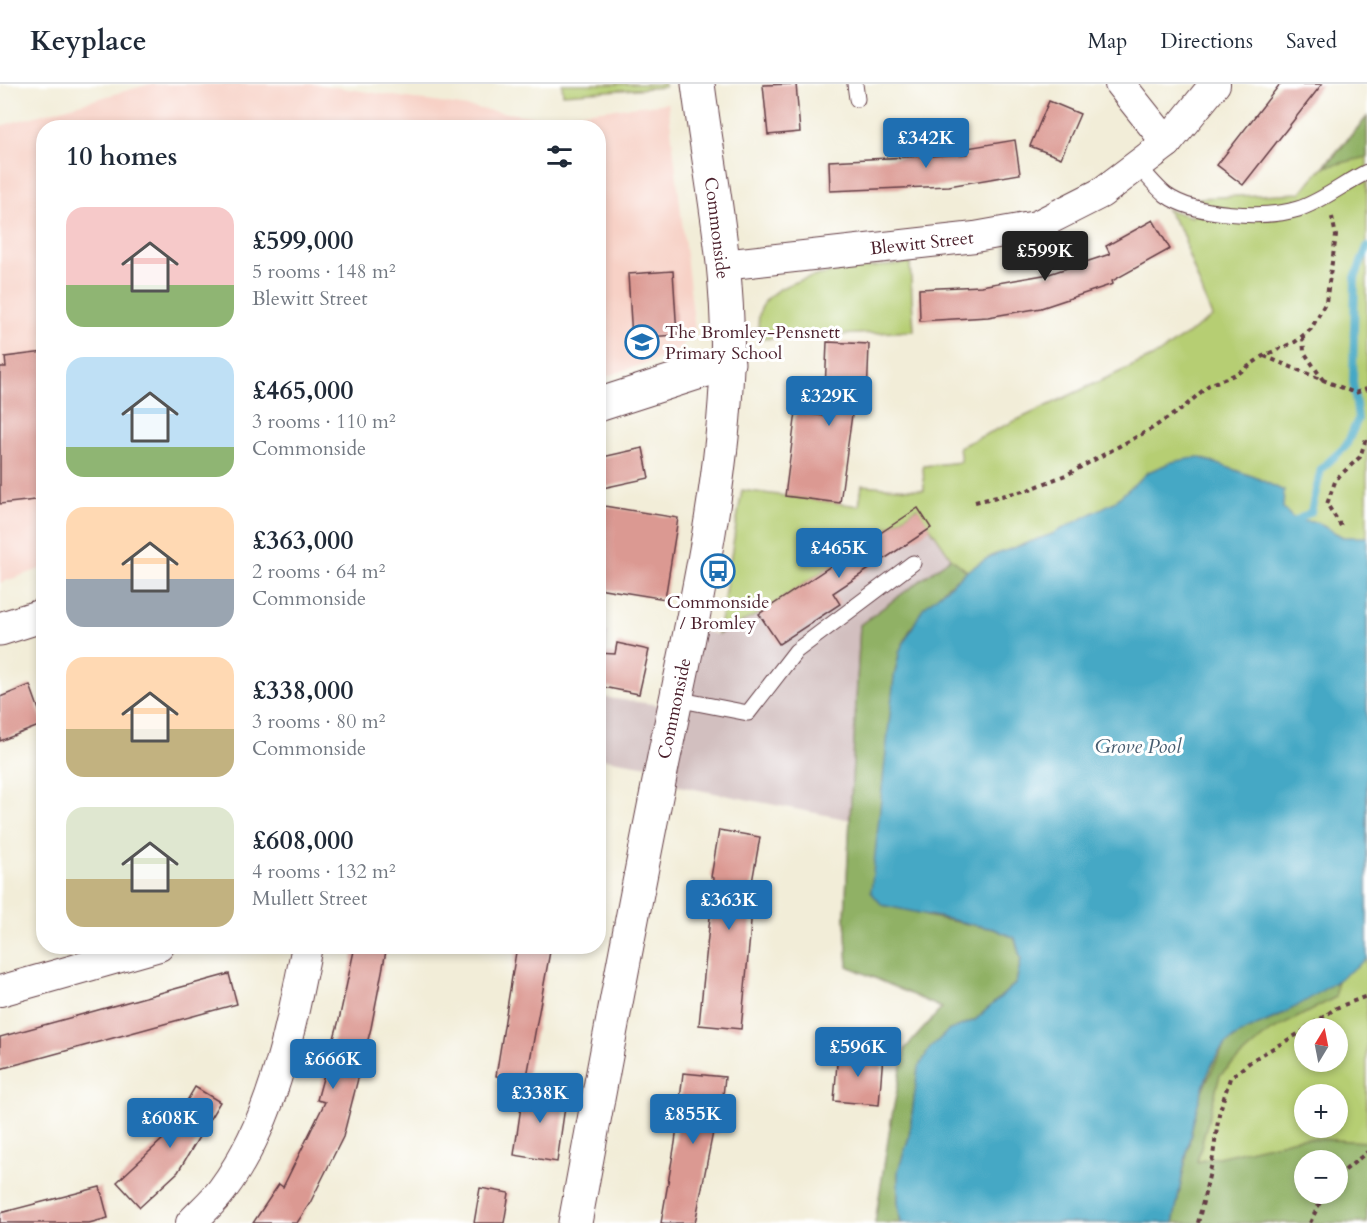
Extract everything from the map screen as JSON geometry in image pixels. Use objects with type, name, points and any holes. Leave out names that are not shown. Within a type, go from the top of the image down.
[{"type":"main road","name":"Commonside","points":[[575,1223],[712,517],[724,432],[728,363],[723,265],[698,84]]},
{"type":"main road","points":[[606,402],[728,363]]},
{"type":"main road","points":[[0,628],[36,617]]},
{"type":"street","points":[[1120,84],[1167,143]]},
{"type":"street","name":"Blewitt Street","points":[[723,265],[975,237],[1036,226],[1101,193],[1167,143],[1215,84]]},
{"type":"street","points":[[0,991],[131,954]]},
{"type":"street","points":[[190,1223],[222,1191],[257,1133],[289,1037],[305,954]]},
{"type":"lane","points":[[1137,165],[1167,196],[1198,209],[1246,215],[1297,209],[1367,172]]},
{"type":"lane","points":[[676,699],[748,713],[796,651],[913,562]]},
{"type":"path","points":[[975,502],[1028,490],[1068,474],[1151,429],[1182,408],[1209,385],[1239,373],[1263,356],[1302,336],[1311,328],[1326,302],[1332,267],[1336,236],[1332,216],[1322,197]]},
{"type":"path","points":[[1302,336],[1304,352],[1323,380]]},
{"type":"path","points":[[1263,356],[1354,393],[1366,389],[1367,395]]},
{"type":"path","points":[[1341,526],[1327,504],[1336,479],[1360,456],[1367,436]]},
{"type":"path","points":[[1321,1018],[1336,1008],[1367,996]]},
{"type":"path","points":[[1198,1223],[1212,1163],[1219,1114],[1230,1078],[1254,1059],[1294,1035]]},
{"type":"path","points":[[1348,1168],[1367,1152]]},
{"type":"path","points":[[1310,1223],[1319,1204]]},
{"type":"shaded area","name":"The Bromley-Pensnett Primary School","points":[[150,84],[315,84],[534,117],[668,103],[695,331],[675,353],[606,377],[606,120],[36,120],[36,570],[0,583],[0,126]]},
{"type":"shaded area","points":[[918,508],[951,558],[860,625],[851,820],[659,782],[661,768],[606,759],[606,698],[674,707],[690,629],[718,634],[759,614]]},
{"type":"green space","points":[[562,84],[665,84],[665,87],[563,94]]},
{"type":"green space","name":"Grove Pool","points":[[1367,117],[1367,1223],[875,1223],[905,1049],[942,1008],[848,966],[845,917],[860,625],[951,558],[917,508],[759,614],[718,634],[742,490],[859,506],[862,485],[924,490],[923,466],[961,462],[959,447],[1158,354],[1212,317],[1186,248],[1185,237],[1166,209],[1192,217],[1199,198],[1300,193]]},
{"type":"green space","points":[[1367,117],[1367,157],[1325,167]]},
{"type":"green space","points":[[910,263],[914,331],[759,339],[760,311],[774,292],[790,284],[831,273]]},
{"type":"green space","points":[[951,558],[967,571],[946,587],[911,628],[900,650],[894,677],[890,723],[926,916],[994,929],[1015,938],[1021,960],[1016,983],[975,1020],[948,1031],[918,1069],[909,1137],[898,1171],[898,1203],[901,1223],[875,1223],[905,1049],[942,1008],[848,966],[845,917],[860,625]]},
{"type":"green space","points":[[1337,981],[1336,997],[1268,1033],[1220,1075],[1197,1162],[1300,1138],[1367,1142],[1367,1223],[1173,1223],[1198,1099],[1224,1046],[1248,1028],[1278,1017]]},
{"type":"water","name":"Grove Pool","points":[[1198,457],[1255,477],[1284,491],[1283,508],[1296,521],[1316,522],[1343,537],[1367,537],[1367,959],[1307,1000],[1248,1030],[1226,1044],[1206,1078],[1192,1128],[1173,1223],[901,1223],[898,1203],[898,1171],[909,1137],[918,1069],[930,1048],[948,1031],[975,1020],[1016,983],[1021,960],[1015,938],[994,929],[882,905],[871,892],[894,677],[900,650],[923,608],[967,571],[991,556],[1052,534],[1114,502],[1148,472],[1172,462]]},
{"type":"building","points":[[796,84],[800,132],[768,135],[763,85]]},
{"type":"building","points":[[1280,84],[1322,84],[1243,185],[1217,165]]},
{"type":"building","points":[[1049,101],[1080,114],[1061,158],[1030,146]]},
{"type":"building","points":[[1015,140],[1020,174],[949,186],[830,191],[829,161],[968,154],[967,148]]},
{"type":"building","points":[[1153,220],[1170,249],[1112,281],[1113,284],[1041,308],[988,317],[920,321],[919,289],[981,286],[1049,274],[1110,254],[1106,246]]},
{"type":"building","points":[[673,271],[677,335],[632,338],[628,274]]},
{"type":"building","points":[[827,342],[869,344],[867,401],[854,400],[840,503],[785,496],[796,412],[824,416]]},
{"type":"building","points":[[36,353],[36,500],[0,504],[0,367],[6,367],[5,357]]},
{"type":"building","points":[[643,448],[649,478],[606,487],[606,456]]},
{"type":"building","points":[[606,506],[678,518],[665,599],[606,589]]},
{"type":"building","points":[[918,508],[931,528],[833,593],[840,604],[779,644],[759,614]]},
{"type":"building","points":[[617,643],[649,650],[639,694],[606,688],[606,653],[615,654]]},
{"type":"building","points":[[30,685],[36,702],[36,727],[0,741],[0,697]]},
{"type":"building","points":[[719,830],[760,837],[748,905],[752,905],[741,1029],[699,1025],[714,878],[711,877]]},
{"type":"building","points":[[353,954],[385,954],[371,1028],[343,1137],[310,1203],[297,1223],[253,1223],[279,1184],[283,1187],[325,1102],[317,1100],[339,1020]]},
{"type":"building","points":[[516,954],[550,954],[526,1082],[496,1076]]},
{"type":"building","points":[[229,974],[237,1004],[0,1069],[0,1037]]},
{"type":"building","points":[[838,1051],[883,1055],[879,1105],[834,1101]]},
{"type":"building","points":[[683,1073],[725,1077],[719,1133],[713,1132],[695,1223],[661,1223],[675,1143]]},
{"type":"building","points":[[524,1086],[567,1093],[557,1162],[514,1155]]},
{"type":"building","points":[[195,1087],[220,1102],[178,1172],[140,1207],[117,1182],[166,1136]]},
{"type":"building","points":[[100,1187],[108,1218],[89,1223],[0,1223],[0,1213]]},
{"type":"building","points":[[480,1188],[509,1193],[504,1223],[474,1223]]},
{"type":"waterway","points":[[1296,521],[1311,512],[1321,469],[1346,446],[1358,419],[1353,382],[1355,278],[1367,247]]},
{"type":"place","name":"The Bromley-Pensnett Primary School","points":[[642,342]]},
{"type":"place","name":"Commonside / Bromley","points":[[718,571]]}]
